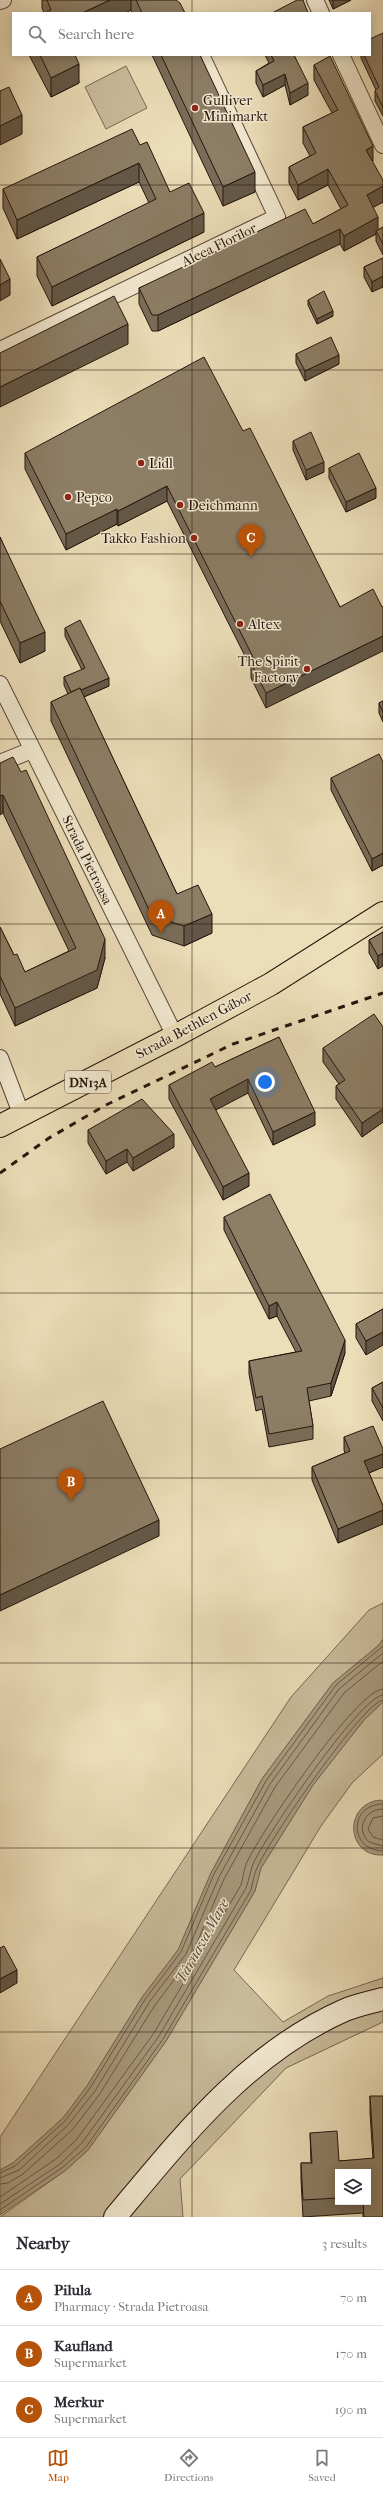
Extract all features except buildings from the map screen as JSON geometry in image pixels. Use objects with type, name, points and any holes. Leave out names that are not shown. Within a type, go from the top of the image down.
[{"type":"main road","name":"Strada Bethlen Gábor","points":[[0,1126],[175,1036],[271,984],[383,913]]},
{"type":"main road","points":[[115,2217],[191,2126],[251,2068],[313,2025],[347,2009],[383,1999]]},
{"type":"street","points":[[315,0],[321,12]]},
{"type":"street","name":"Aleea Florilor","points":[[0,350],[277,217],[201,56]]},
{"type":"street","points":[[341,56],[383,145]]},
{"type":"street","name":"Strada Pietroasa","points":[[0,684],[175,1036]]},
{"type":"street","points":[[0,763],[32,750]]},
{"type":"street","points":[[0,1058],[22,1116]]},
{"type":"shaded area","points":[[126,66],[147,108],[106,129],[85,87]]},
{"type":"shaded area","points":[[383,1603],[383,1639],[379,1645],[333,1683],[262,1779],[211,1873],[178,1950],[143,1996],[87,2086],[63,2118],[13,2163],[0,2170],[0,2137],[291,1697],[369,1610]]},
{"type":"shaded area","points":[[383,1702],[383,1754],[352,1783],[321,1826],[234,1970],[283,2022],[328,1996],[383,1978],[383,2022],[286,2068],[180,2179],[183,2217],[0,2217],[66,2170],[88,2150],[166,2041],[255,1891],[261,1868],[313,1785],[364,1720]]},
{"type":"water","name":"Târnava Mare","points":[[383,1639],[383,1702],[364,1720],[313,1785],[261,1868],[255,1891],[166,2041],[88,2150],[66,2170],[0,2215],[0,2170],[13,2163],[63,2118],[87,2086],[143,1996],[178,1950],[211,1873],[262,1779],[333,1683],[379,1645]]},
{"type":"water","points":[[380,1800],[383,1801],[383,1855],[371,1853],[362,1848],[356,1840],[354,1830],[355,1820],[360,1811],[368,1804]]},
{"type":"railway","points":[[0,1173],[49,1138],[106,1105],[233,1044],[383,993]]},
{"type":"place","name":"Gulliver Minimarkt","points":[[195,108]]},
{"type":"place","name":"Lidl","points":[[141,463]]},
{"type":"place","name":"Pepco","points":[[68,497]]},
{"type":"place","name":"Deichmann","points":[[180,505]]},
{"type":"place","name":"Takko Fashion","points":[[194,538]]},
{"type":"place","name":"Merkur","points":[[251,557]]},
{"type":"place","name":"Altex","points":[[240,624]]},
{"type":"place","name":"The Spirit Factory","points":[[307,669]]},
{"type":"place","name":"Pilula","points":[[161,933]]},
{"type":"place","name":"Kaufland","points":[[71,1501]]}]
